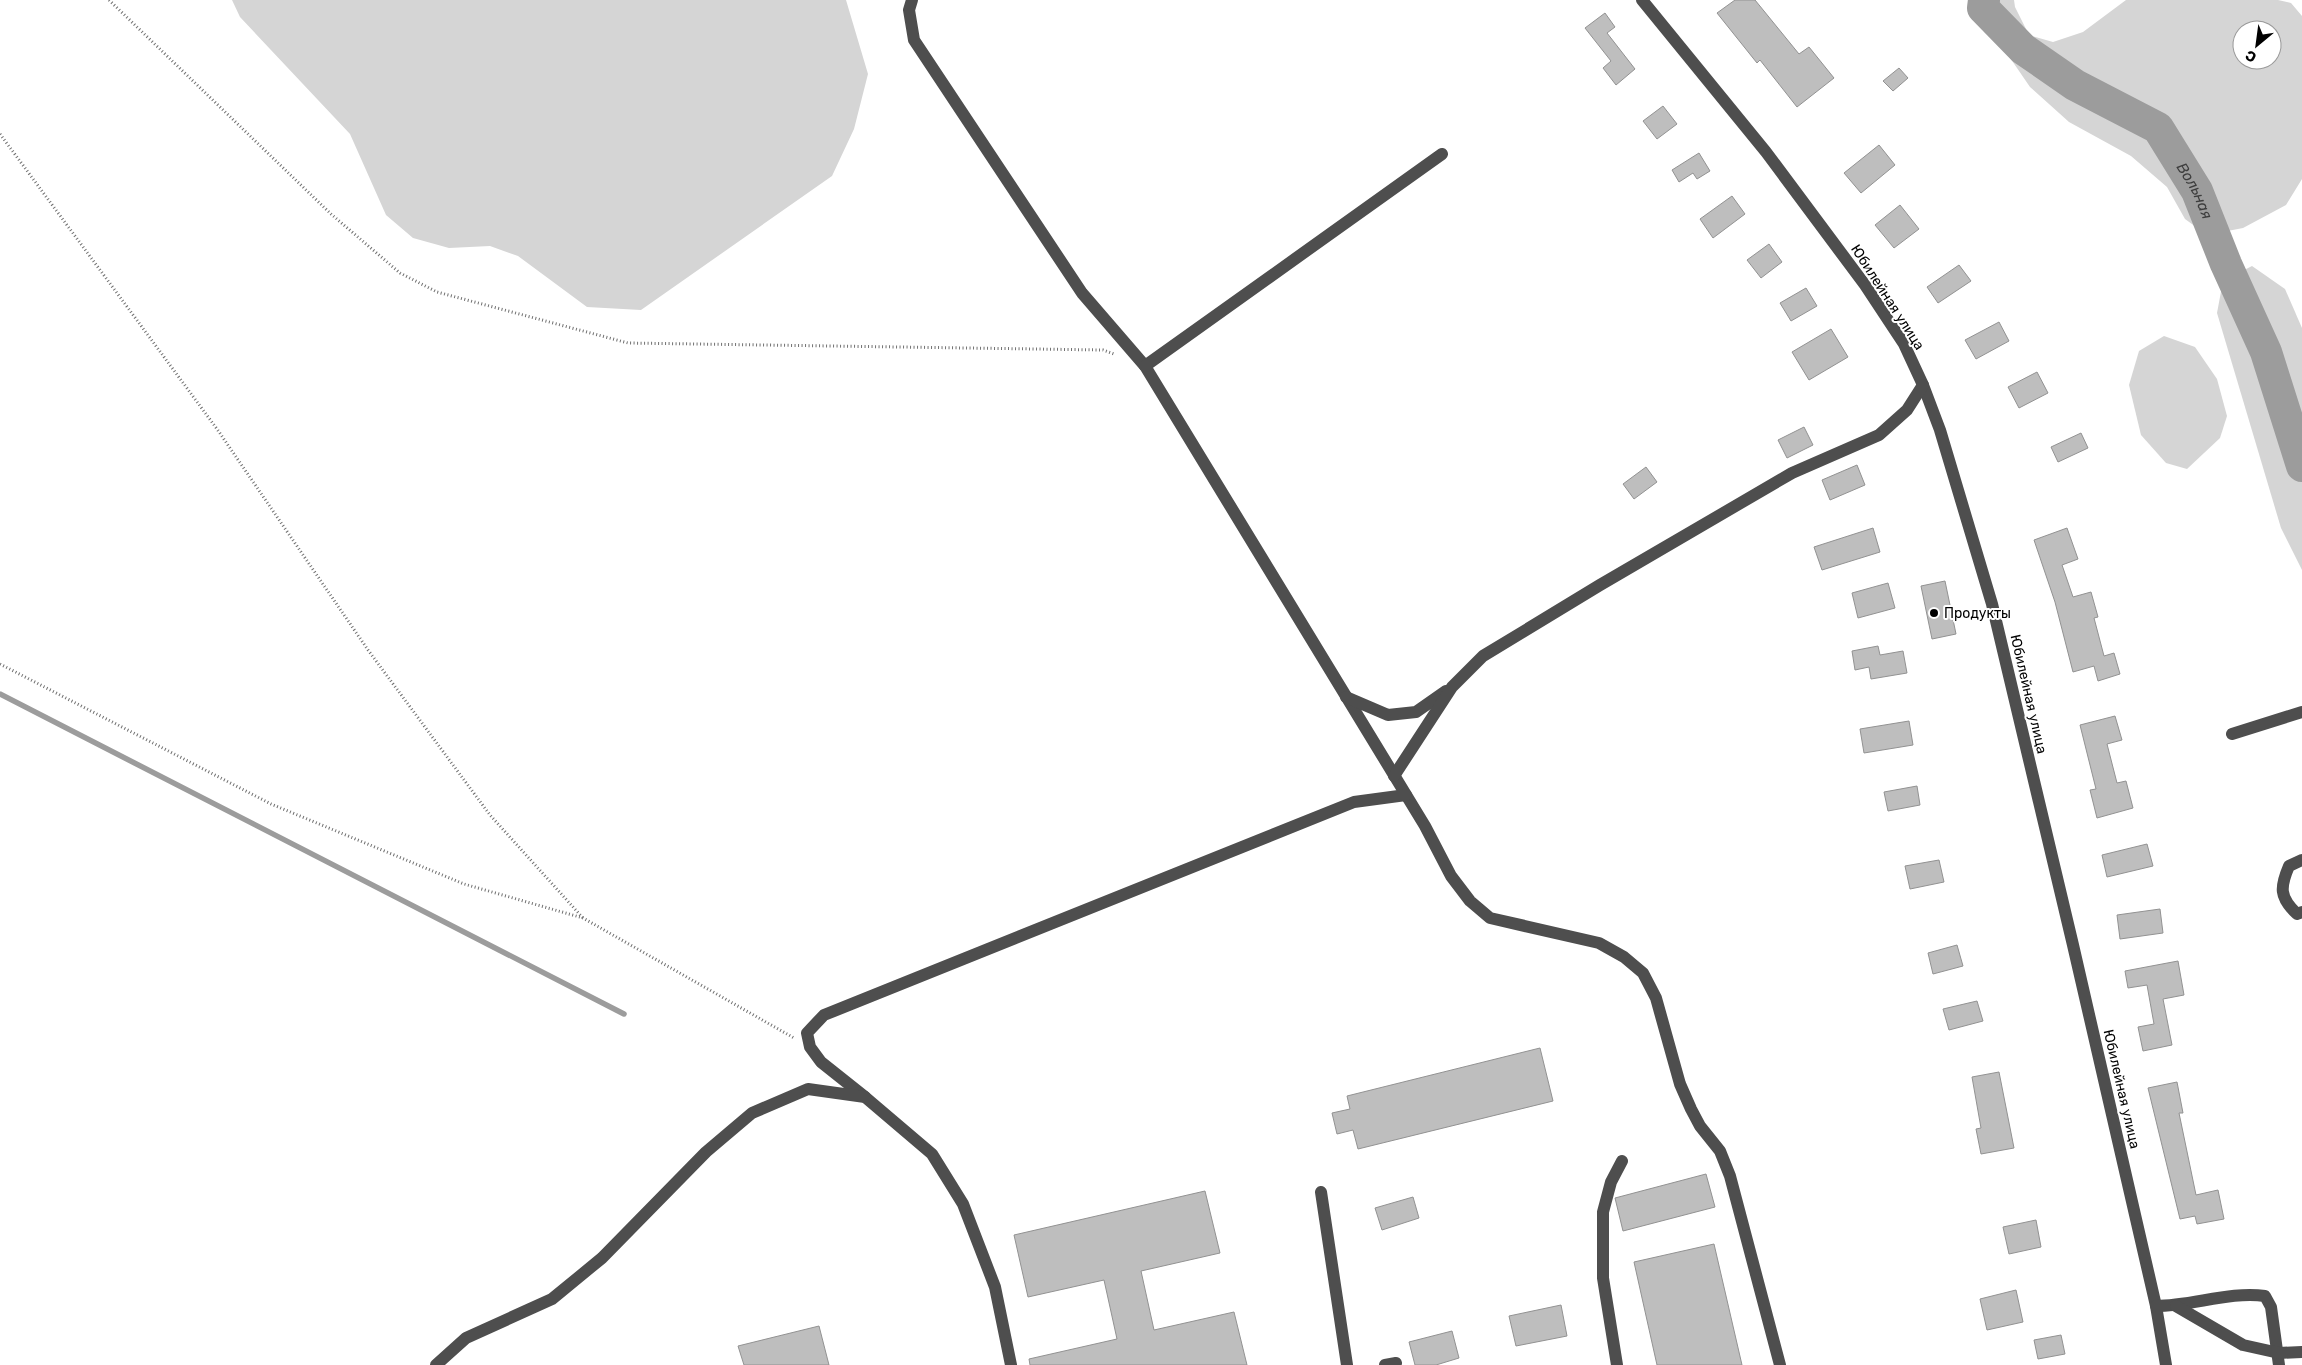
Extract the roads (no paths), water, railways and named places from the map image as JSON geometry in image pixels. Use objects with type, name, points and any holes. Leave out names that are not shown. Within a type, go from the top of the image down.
[{"type":"street","points":[[912,0],[908,10],[914,40],[1082,293],[1145,366],[1406,795],[1451,876],[1470,901],[1490,918],[1599,943],[1624,956],[1643,973],[1656,998],[1680,1084],[1700,1126],[1720,1151],[1730,1176],[1780,1365]]},
{"type":"street","name":"Юбилейная улица","points":[[1642,0],[1766,152],[1865,284],[1904,344],[1923,385],[1940,430],[1992,604],[2071,935],[2156,1306],[2166,1365]]},
{"type":"street","points":[[1145,366],[1442,154]]},
{"type":"street","points":[[1346,698],[1388,715],[1416,712],[1452,687],[1483,656],[1600,585],[1792,474],[1864,444],[1879,435],[1907,410],[1923,385]]},
{"type":"street","points":[[1394,776],[1452,687]]},
{"type":"street","points":[[2232,734],[2302,712]]},
{"type":"street","points":[[1011,1365],[995,1287],[963,1204],[932,1154],[821,1062],[810,1047],[807,1033],[824,1015],[1354,802],[1406,795]]},
{"type":"street","points":[[2302,860],[2289,866],[2282,883],[2285,903],[2297,914],[2302,912]]},
{"type":"street","points":[[436,1365],[466,1338],[552,1299],[602,1258],[706,1152],[752,1113],[808,1089],[865,1097]]},
{"type":"street","points":[[1617,1365],[1603,1278],[1603,1212],[1611,1182],[1622,1161]]},
{"type":"street","points":[[1321,1192],[1347,1365]]},
{"type":"street","points":[[2156,1306],[2176,1306],[2252,1294],[2265,1296],[2272,1307],[2279,1359]]},
{"type":"street","points":[[2176,1306],[2243,1345],[2279,1359],[2302,1352]]},
{"type":"waterway","name":"Вольная","points":[[1984,0],[1983,8],[2023,49],[2075,85],[2158,128],[2197,191],[2226,264],[2266,352],[2302,466]]},
{"type":"waterway","points":[[0,694],[624,1014]]},
{"type":"place","name":"Продукты","points":[[1934,613]]}]
